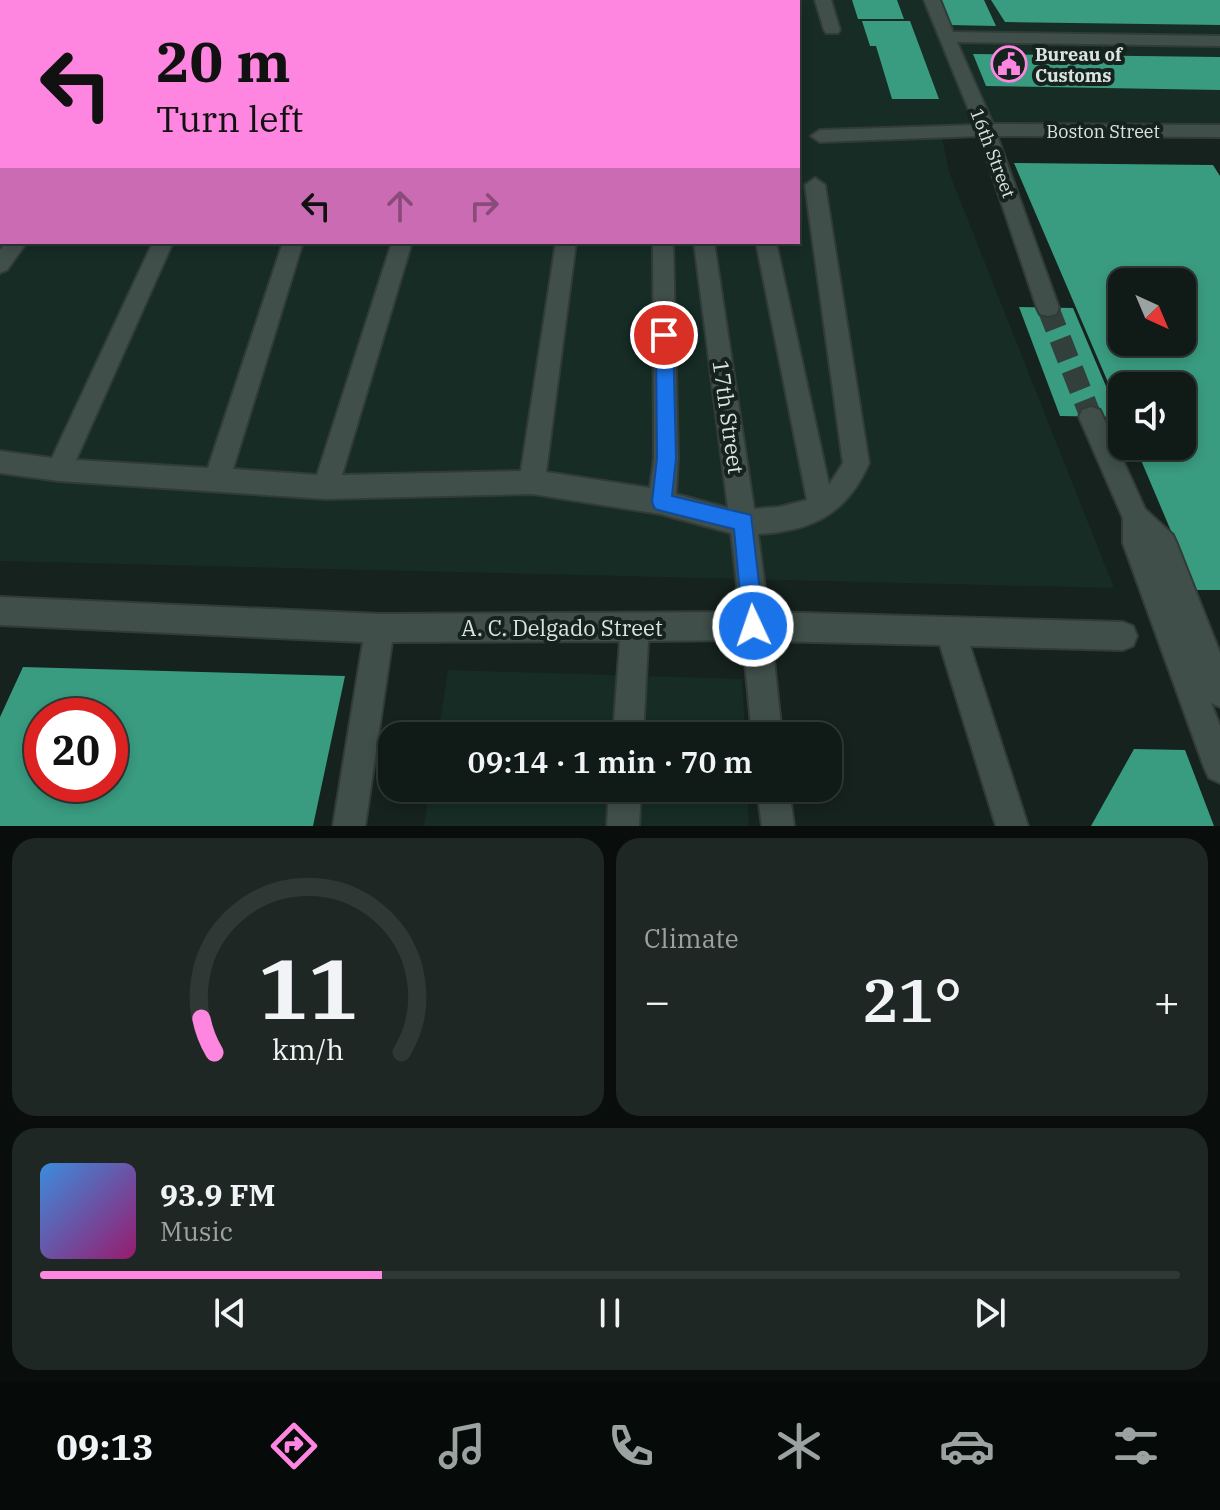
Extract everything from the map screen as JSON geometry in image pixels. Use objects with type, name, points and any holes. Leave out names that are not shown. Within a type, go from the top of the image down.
[{"type":"street","points":[[823,0],[832,30]]},
{"type":"street","name":"16th Street","points":[[932,0],[986,130],[1048,308]]},
{"type":"street","points":[[948,37],[1220,41]]},
{"type":"street","name":"Boston Street","points":[[820,136],[986,130],[1220,131]]},
{"type":"street","points":[[0,462],[59,470],[326,487],[532,482],[662,502],[744,522],[796,517],[821,507],[850,483],[856,463],[815,185]]},
{"type":"street","points":[[0,265],[16,244]]},
{"type":"street","points":[[59,470],[162,244]]},
{"type":"street","points":[[216,482],[292,244]]},
{"type":"street","points":[[326,487],[401,244]]},
{"type":"street","points":[[532,482],[566,244]]},
{"type":"street","points":[[662,502],[666,458],[663,244]]},
{"type":"street","name":"17th Street","points":[[704,244],[744,522],[765,722]]},
{"type":"street","points":[[766,244],[821,507]]},
{"type":"street","points":[[1091,417],[1136,518],[1136,543],[1196,639],[1220,692]]},
{"type":"street","name":"A. C. Delgado Street","points":[[0,611],[380,628],[753,626],[1123,636]]},
{"type":"street","points":[[629,722],[635,626]]},
{"type":"street","points":[[349,826],[380,628]]},
{"type":"street","points":[[951,633],[1012,826]]},
{"type":"street","points":[[1196,639],[1220,767]]},
{"type":"street","points":[[623,826],[624,802]]},
{"type":"street","points":[[775,802],[778,826]]},
{"type":"shaded area","points":[[800,0],[1220,0],[1220,130],[940,127],[949,172],[1114,588],[0,561],[0,244],[800,244]]},
{"type":"shaded area","points":[[448,670],[742,679],[744,722],[440,722]]},
{"type":"shaded area","points":[[428,802],[748,802],[749,826],[424,826]]},
{"type":"building","points":[[852,0],[897,0],[904,19],[858,19]]},
{"type":"building","points":[[940,0],[984,0],[996,26],[950,25]]},
{"type":"building","points":[[991,0],[1220,0],[1220,25],[1005,22]]},
{"type":"building","points":[[862,21],[910,21],[939,99],[892,99],[876,46],[870,46]]},
{"type":"building","points":[[973,54],[1220,57],[1220,90],[986,86]]},
{"type":"building","points":[[1014,163],[1213,165],[1220,176],[1220,590],[1196,590],[1141,460],[1196,460],[1196,372],[1108,372],[1108,382]]},
{"type":"building","points":[[1019,307],[1073,308],[1108,391],[1108,417],[1060,416]]},
{"type":"building","points":[[23,667],[345,676],[313,826],[0,826],[0,717]]},
{"type":"building","points":[[1134,749],[1185,750],[1214,826],[1091,826]]},
{"type":"tunnel","points":[[1048,308],[1091,417]]},
{"type":"place","name":"Bureau of Customs","points":[[1009,64]]},
{"type":"route","points":[[664,335],[666,458],[662,502],[744,522],[753,626]]}]
